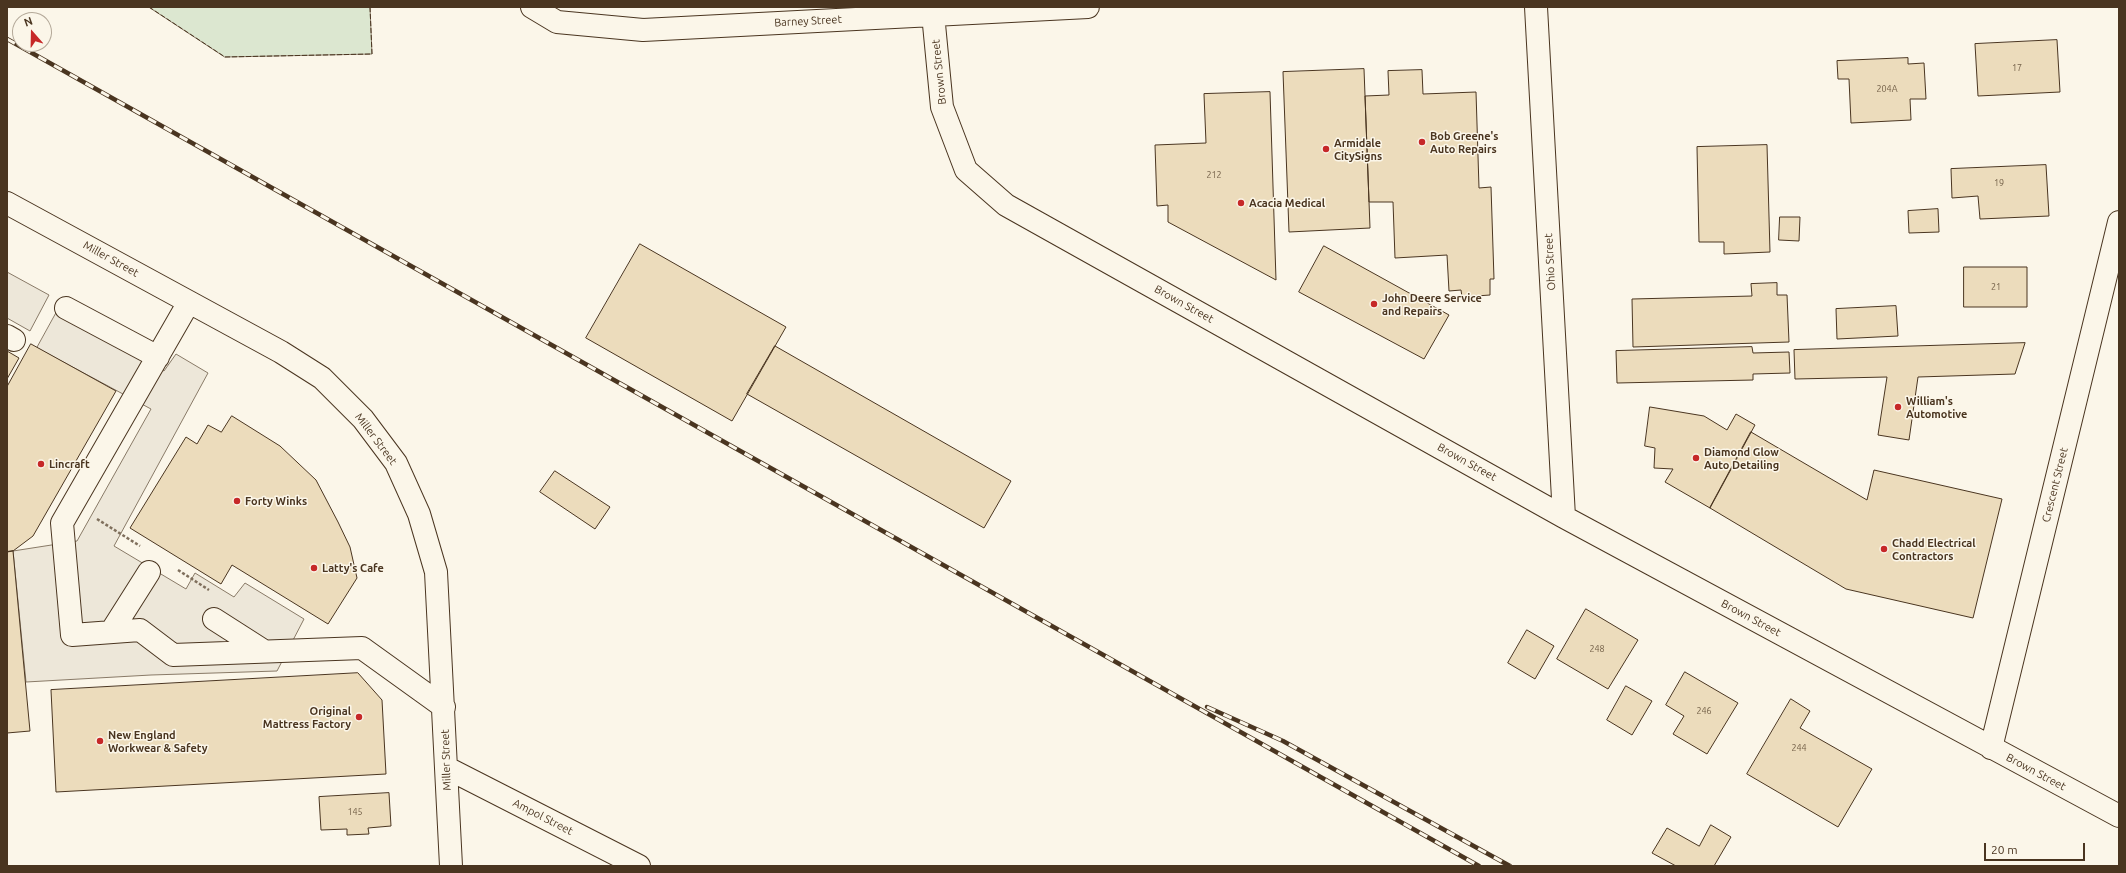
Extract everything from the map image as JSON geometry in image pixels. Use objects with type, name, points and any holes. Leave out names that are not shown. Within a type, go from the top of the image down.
[{"type":"street","name":"Barney Street","points":[[532,7],[557,22],[643,30],[1088,7]]},
{"type":"street","name":"Ohio Street","points":[[1536,7],[1564,516]]},
{"type":"street","name":"Brown Street","points":[[933,14],[942,107],[966,170],[1006,205],[1564,516],[2119,816]]},
{"type":"street","name":"Miller Street","points":[[7,203],[281,352],[322,378],[363,418],[396,463],[419,514],[436,572],[451,866]]},
{"type":"street","name":"Crescent Street","points":[[1992,748],[2119,222]]},
{"type":"street","points":[[189,302],[62,523],[72,635],[140,630],[173,655],[362,648],[444,707]]},
{"type":"street","points":[[66,308],[158,357]]},
{"type":"street","points":[[111,632],[149,572]]},
{"type":"street","points":[[214,619],[264,651]]},
{"type":"street","name":"Ampol Street","points":[[447,768],[639,866]]},
{"type":"path","points":[[114,529],[124,535]]},
{"type":"green space","points":[[149,7],[370,7],[372,54],[225,57]]},
{"type":"shaded area","points":[[7,272],[49,295],[30,331],[7,318]]},
{"type":"shaded area","points":[[59,308],[164,371],[176,354],[208,373],[114,546],[186,589],[195,573],[234,597],[245,583],[304,619],[277,671],[151,675],[26,682],[13,551],[77,541],[151,409],[37,348]]},
{"type":"building","points":[[2057,40],[2060,92],[1978,96],[1975,44]]},
{"type":"building","points":[[1908,58],[1908,64],[1924,63],[1926,99],[1910,99],[1911,120],[1851,123],[1849,79],[1838,79],[1837,61]]},
{"type":"building","name":"Armidale CitySigns","points":[[1364,69],[1370,228],[1289,232],[1283,72]]},
{"type":"building","name":"Bob Greene's Auto Repairs","points":[[1422,70],[1423,94],[1476,92],[1479,188],[1491,187],[1494,279],[1490,279],[1490,295],[1462,297],[1461,290],[1449,291],[1447,255],[1395,258],[1393,202],[1369,202],[1365,96],[1389,95],[1388,71]]},
{"type":"building","points":[[1270,92],[1276,280],[1168,222],[1168,205],[1157,206],[1155,145],[1206,143],[1204,94]]},
{"type":"building","points":[[1767,145],[1770,252],[1724,254],[1724,242],[1699,242],[1697,147]]},
{"type":"building","points":[[2046,165],[2049,216],[1980,219],[1978,196],[1952,198],[1951,169]]},
{"type":"building","points":[[1938,209],[1939,232],[1909,233],[1908,211]]},
{"type":"building","points":[[1780,217],[1800,217],[1799,241],[1779,240]]},
{"type":"building","points":[[640,244],[786,327],[732,421],[586,338]]},
{"type":"building","name":"John Deere Service and Repairs","points":[[1324,246],[1449,315],[1424,359],[1299,292]]},
{"type":"building","points":[[1964,267],[2027,267],[2027,307],[1964,307]]},
{"type":"building","points":[[1777,283],[1777,295],[1787,295],[1789,342],[1633,347],[1632,299],[1752,296],[1751,284]]},
{"type":"building","points":[[1896,306],[1898,336],[1837,339],[1836,309]]},
{"type":"building","name":"William's Automotive","points":[[2025,343],[2015,374],[1918,377],[1909,440],[1878,435],[1887,377],[1795,379],[1794,350]]},
{"type":"building","name":"Lincraft","points":[[31,344],[116,391],[33,536],[13,551],[7,552],[7,387]]},
{"type":"building","points":[[775,346],[1011,481],[984,528],[747,394]]},
{"type":"building","points":[[1752,347],[1753,353],[1789,352],[1790,373],[1753,374],[1753,380],[1617,383],[1616,351]]},
{"type":"building","points":[[7,351],[19,358],[7,379]]},
{"type":"building","name":"Diamond Glow Auto Detailing","points":[[1650,407],[1704,416],[1727,430],[1736,414],[1755,425],[1710,508],[1665,482],[1673,469],[1654,468],[1655,448],[1645,446]]},
{"type":"building","name":"Forty Winks","points":[[232,416],[280,446],[316,480],[350,547],[357,578],[328,624],[232,565],[221,584],[130,528],[186,437],[197,444],[208,425],[221,432]]},
{"type":"building","name":"Chadd Electrical Contractors","points":[[1751,432],[1867,500],[1874,470],[2002,499],[1973,618],[1846,589],[1710,508]]},
{"type":"building","points":[[555,471],[610,507],[595,529],[540,492]]},
{"type":"building","points":[[13,551],[30,731],[7,733],[7,552]]},
{"type":"building","points":[[1586,609],[1638,640],[1608,689],[1557,659]]},
{"type":"building","points":[[1527,630],[1554,646],[1535,679],[1508,663]]},
{"type":"building","points":[[1685,672],[1738,703],[1707,754],[1673,734],[1684,716],[1666,705]]},
{"type":"building","points":[[358,673],[382,700],[386,774],[56,792],[51,690]]},
{"type":"building","points":[[1626,686],[1652,701],[1632,735],[1607,720]]},
{"type":"building","points":[[1791,699],[1810,711],[1800,728],[1872,769],[1838,827],[1747,774]]},
{"type":"building","points":[[389,793],[391,826],[368,828],[369,834],[347,835],[347,829],[321,830],[319,797]]},
{"type":"building","points":[[1711,825],[1731,837],[1714,866],[1676,866],[1652,853],[1667,828],[1699,846]]},
{"type":"railway","points":[[7,39],[1479,866]]},
{"type":"railway","points":[[1207,707],[1283,741],[1510,866]]},
{"type":"fence","points":[[149,7],[225,57],[372,54],[370,7]]},
{"type":"place","name":"Bob Greene's Auto Repairs","points":[[1422,142]]},
{"type":"place","name":"Armidale CitySigns","points":[[1326,149]]},
{"type":"place","name":"Acacia Medical","points":[[1241,203]]},
{"type":"place","name":"John Deere Service and Repairs","points":[[1374,304]]},
{"type":"place","name":"William's Automotive","points":[[1898,407]]},
{"type":"place","name":"Diamond Glow Auto Detailing","points":[[1696,458]]},
{"type":"place","name":"Lincraft","points":[[41,464]]},
{"type":"place","name":"Forty Winks","points":[[237,501]]},
{"type":"place","name":"Chadd Electrical Contractors","points":[[1884,549]]},
{"type":"place","name":"Latty's Cafe","points":[[314,568]]},
{"type":"place","name":"Original Mattress Factory","points":[[359,717]]},
{"type":"place","name":"New England Workwear & Safety","points":[[100,741]]}]
